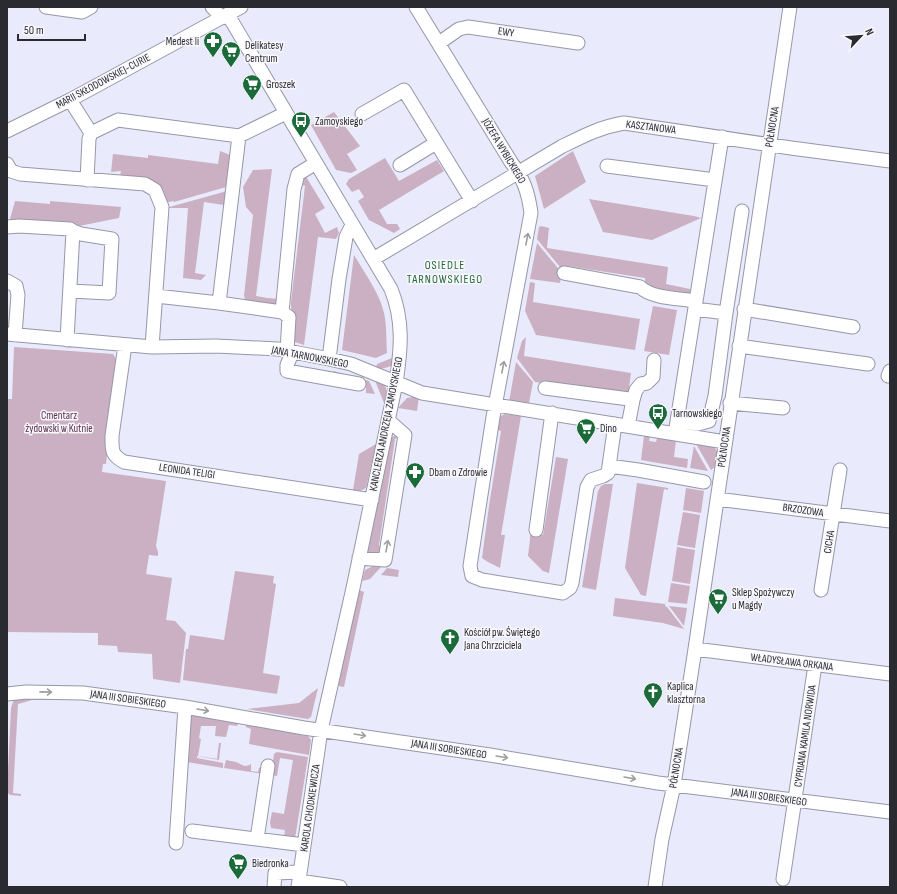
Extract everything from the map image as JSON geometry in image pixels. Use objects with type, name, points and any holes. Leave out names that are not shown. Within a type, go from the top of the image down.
[{"type":"street","points":[[46,7],[82,12],[91,7]]},
{"type":"street","name":"KANCLERZA ANDRZEJA ZAMOYSKIEGO","points":[[212,7],[225,16],[286,113],[391,289],[398,308],[401,336],[400,358],[396,384],[360,558],[321,730]]},
{"type":"street","name":"MARII SKŁODOWSKIEJ-CURIE","points":[[7,131],[70,100],[241,7]]},
{"type":"street","name":"JÓZEFA WYBICKIEGO","points":[[416,7],[519,173],[528,192],[531,213],[495,405],[471,556],[470,566],[472,576],[490,581],[563,593],[570,588],[587,487],[591,480],[608,473],[609,466]]},
{"type":"street","name":"PÓŁNOCNA","points":[[655,887],[662,839],[674,785],[695,649],[730,403],[790,7]]},
{"type":"street","name":"EWY","points":[[438,43],[459,29],[468,27],[578,42]]},
{"type":"street","points":[[362,114],[404,90],[472,201]]},
{"type":"street","points":[[70,100],[91,133]]},
{"type":"street","points":[[87,180],[89,139],[91,133],[118,120],[239,136],[286,113]]},
{"type":"street","name":"KASZTANOWA","points":[[373,259],[591,132],[608,126],[624,123],[769,145],[890,161]]},
{"type":"street","points":[[219,303],[239,136]]},
{"type":"street","points":[[722,137],[676,427],[698,424],[709,420],[715,396],[742,211]]},
{"type":"street","points":[[400,165],[436,143]]},
{"type":"street","points":[[282,312],[294,189],[298,174],[316,163]]},
{"type":"street","points":[[7,164],[11,171],[20,174],[145,184],[155,190],[162,207],[152,347]]},
{"type":"street","points":[[607,166],[715,180]]},
{"type":"street","points":[[329,359],[346,237],[352,225]]},
{"type":"street","points":[[7,227],[70,229],[81,234],[112,239],[109,293],[70,291]]},
{"type":"street","points":[[67,340],[73,231]]},
{"type":"street","points":[[564,274],[640,287],[645,292],[726,313]]},
{"type":"street","points":[[7,281],[16,286],[18,295],[11,335]]},
{"type":"street","points":[[156,296],[282,312],[289,317],[288,371],[359,384]]},
{"type":"street","points":[[744,309],[853,326]]},
{"type":"street","name":"JANA TARNOWSKIEGO","points":[[11,335],[152,347],[216,346],[278,349],[351,364],[396,384],[422,393],[622,425],[676,427],[725,442]]},
{"type":"street","name":"LEONIDA TELIGI","points":[[125,345],[112,436],[112,450],[116,458],[124,462],[372,500]]},
{"type":"street","points":[[739,346],[868,364]]},
{"type":"street","points":[[654,360],[652,377],[647,383],[641,384],[636,390],[622,425],[609,466],[704,482]]},
{"type":"street","points":[[545,388],[629,398],[633,400]]},
{"type":"street","points":[[730,403],[783,408]]},
{"type":"street","points":[[536,530],[552,413]]},
{"type":"street","points":[[360,558],[385,560],[405,435],[388,420]]},
{"type":"street","name":"CICHA","points":[[821,590],[840,470]]},
{"type":"street","name":"BRZOZOWA","points":[[717,498],[890,521]]},
{"type":"street","name":"WŁADYSŁAWA ORKANA","points":[[695,649],[890,674]]},
{"type":"street","name":"CYPRIANA KAMILA NORWIDA","points":[[784,879],[815,665]]},
{"type":"street","name":"JANA III SOBIESKIEGO","points":[[7,694],[26,692],[83,693],[185,707],[321,730],[674,785],[890,812]]},
{"type":"street","points":[[176,843],[185,707]]},
{"type":"street","name":"KAROLA CHODKIEWICZA","points":[[299,880],[321,730]]},
{"type":"street","points":[[257,839],[268,766]]},
{"type":"street","points":[[192,831],[304,845]]},
{"type":"street","points":[[274,887],[275,873],[299,880],[340,887]]},
{"type":"green space","points":[[334,112],[360,146],[347,154],[357,170],[351,173],[336,170],[311,125]]},
{"type":"green space","points":[[220,151],[230,155],[226,187],[174,202],[165,203],[162,190],[152,180],[120,177],[121,171],[111,172],[113,154],[148,158],[148,155],[218,164]]},
{"type":"green space","points":[[573,151],[586,182],[544,209],[535,176]]},
{"type":"green space","points":[[385,158],[399,181],[437,160],[444,171],[379,210],[387,224],[397,224],[400,229],[394,233],[369,220],[358,201],[364,197],[359,189],[352,192],[346,184],[349,179]]},
{"type":"green space","points":[[272,169],[256,296],[279,299],[276,307],[246,302],[244,296],[253,215],[246,207],[243,187],[253,170]]},
{"type":"green space","points":[[305,175],[325,208],[315,214],[325,233],[337,227],[339,233],[336,239],[318,237],[304,345],[295,342],[292,338],[291,302],[305,186],[300,184],[302,177]]},
{"type":"green space","points":[[227,191],[224,205],[204,202],[195,273],[206,275],[201,280],[183,278],[188,208],[166,208]]},
{"type":"green space","points":[[589,199],[701,218],[652,240],[603,232]]},
{"type":"green space","points":[[15,201],[50,204],[50,201],[121,207],[119,218],[79,226],[46,221],[10,219]]},
{"type":"green space","points":[[539,227],[549,228],[547,248],[668,267],[666,284],[690,289],[690,296],[686,296],[686,293],[653,288],[645,282],[645,278],[567,266],[566,272],[564,272],[537,239]]},
{"type":"green space","points":[[537,243],[562,273],[560,283],[530,279]]},
{"type":"green space","points":[[354,255],[379,298],[384,313],[387,353],[376,358],[342,350]]},
{"type":"green space","points":[[530,282],[535,283],[533,302],[640,319],[635,350],[536,335],[525,311]]},
{"type":"green space","points":[[653,306],[677,310],[669,355],[644,351]]},
{"type":"green space","points":[[526,337],[524,356],[631,373],[628,395],[535,382],[517,358],[522,341]]},
{"type":"green space","name":"Cmentarz żydowski w Kutnie","points":[[14,347],[113,354],[119,363],[106,464],[103,464],[102,472],[166,481],[156,546],[158,556],[149,555],[146,574],[172,578],[166,620],[175,621],[186,633],[180,683],[153,679],[152,654],[118,652],[117,646],[98,645],[98,633],[7,632],[7,399],[12,399]]},
{"type":"green space","points":[[392,358],[396,359],[390,366],[385,368],[376,368],[377,364]]},
{"type":"green space","points":[[516,362],[533,382],[529,403],[526,404],[509,402]]},
{"type":"green space","points":[[333,371],[369,381],[375,394],[366,393],[366,383],[331,377]]},
{"type":"green space","points":[[374,378],[385,385],[387,392],[387,405],[384,403]]},
{"type":"green space","points":[[419,396],[417,411],[398,408],[407,398]]},
{"type":"green space","points":[[505,414],[521,416],[501,535],[505,535],[500,568],[482,558],[501,431],[497,430],[499,417]]},
{"type":"green space","points":[[400,435],[395,439],[379,545],[383,550],[381,554],[369,553],[366,549],[390,438]]},
{"type":"green space","points":[[644,436],[650,437],[649,441],[656,442],[657,438],[676,440],[674,457],[688,459],[687,468],[641,460]]},
{"type":"green space","points":[[695,442],[713,445],[717,451],[717,465],[711,470]]},
{"type":"green space","points":[[376,444],[366,488],[360,491],[353,490],[359,454]]},
{"type":"green space","points":[[694,446],[708,471],[690,468]]},
{"type":"green space","points":[[556,457],[568,459],[549,573],[543,571],[528,556],[530,533],[543,535]]},
{"type":"green space","points":[[637,483],[668,488],[668,490],[664,489],[646,596],[641,595],[625,568]]},
{"type":"green space","points":[[605,484],[613,484],[596,590],[582,587],[598,491],[601,486]]},
{"type":"green space","points":[[686,488],[704,491],[701,513],[683,510]]},
{"type":"green space","points":[[683,512],[700,515],[695,548],[677,545]]},
{"type":"green space","points":[[677,547],[695,550],[690,584],[672,581]]},
{"type":"green space","points":[[375,565],[381,567],[370,579],[362,581],[365,570]]},
{"type":"green space","points":[[387,568],[399,570],[398,577],[381,575]]},
{"type":"green space","points":[[235,571],[274,576],[273,583],[276,584],[263,673],[280,676],[277,694],[183,680],[186,649],[188,649],[190,635],[224,640]]},
{"type":"green space","points":[[671,583],[690,586],[687,604],[668,602]]},
{"type":"green space","points":[[359,590],[364,592],[344,687],[339,686],[336,682]]},
{"type":"green space","points":[[615,598],[665,604],[665,606],[684,629],[663,623],[613,616]]},
{"type":"green space","points":[[669,606],[687,608],[684,626]]},
{"type":"green space","points":[[318,688],[311,717],[308,719],[247,709],[299,703]]},
{"type":"green space","points":[[78,695],[92,701],[32,700],[18,704],[13,793],[21,794],[21,796],[10,795],[7,792],[11,708],[14,699]]},
{"type":"green space","points":[[189,714],[235,721],[238,724],[237,726],[229,725],[226,737],[215,736],[216,726],[201,726],[199,738],[201,739],[198,756],[218,759],[219,743],[221,743],[219,760],[197,756],[197,758],[223,763],[223,768],[187,762]]},
{"type":"green space","points":[[246,723],[302,730],[301,735],[308,736],[311,740],[309,755],[249,744],[251,729],[246,727]]},
{"type":"green space","points":[[277,752],[308,757],[295,839],[284,837],[285,830],[271,828],[270,822],[272,812],[284,814],[293,760],[280,758],[277,776],[271,775],[274,754]]},
{"type":"green space","points":[[226,760],[245,766],[251,764],[251,771],[258,772],[259,768],[261,767],[264,774],[224,768]]},
{"type":"place","name":"Medest Ii","points":[[213,58]]},
{"type":"place","name":"Delikatesy Centrum","points":[[231,68]]},
{"type":"place","name":"Groszek","points":[[252,101]]},
{"type":"place","name":"Zamoyskiego","points":[[301,138]]},
{"type":"place","name":"Tarnowskiego","points":[[658,430]]},
{"type":"place","name":"Dino","points":[[586,445]]},
{"type":"place","name":"Dbam o Zdrowie","points":[[415,489]]},
{"type":"place","name":"Sklep Spożywczy u Magdy","points":[[718,615]]},
{"type":"place","name":"Kościół pw. Świętego Jana Chrzciciela","points":[[450,655]]},
{"type":"place","name":"Kaplica klasztorna","points":[[653,709]]},
{"type":"place","name":"Biedronka","points":[[238,880]]},
{"type":"district","name":"OSIEDLE TARNOWSKIEGO","points":[[445,272]]}]
